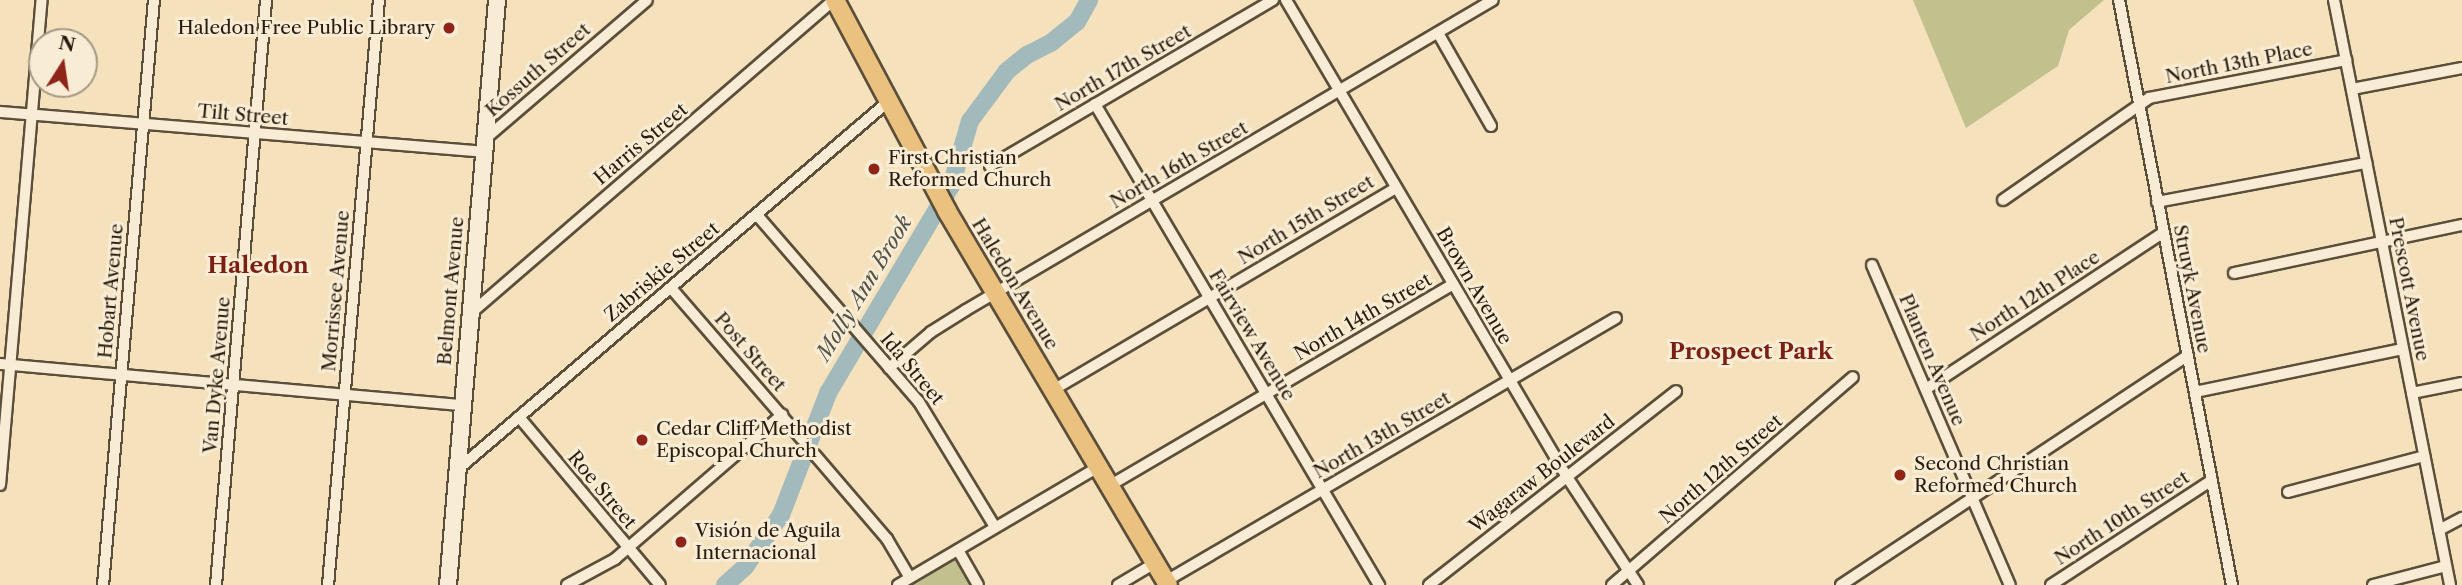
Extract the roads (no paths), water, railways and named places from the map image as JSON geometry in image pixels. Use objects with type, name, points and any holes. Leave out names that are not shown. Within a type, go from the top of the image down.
[{"type":"main road","name":"Belmont Avenue","points":[[450,582],[497,0]]},
{"type":"main road","name":"Haledon Avenue","points":[[834,0],[890,100],[947,211],[1167,583]]},
{"type":"street","points":[[0,485],[5,364],[33,115],[42,0]]},
{"type":"street","name":"Hobart Avenue","points":[[103,585],[155,0]]},
{"type":"street","name":"Van Dyke Avenue","points":[[216,585],[265,0]]},
{"type":"street","name":"Morrissee Avenue","points":[[328,585],[379,0]]},
{"type":"street","name":"Kossuth Street","points":[[484,146],[647,0]]},
{"type":"street","name":"Harris Street","points":[[470,314],[834,0]]},
{"type":"street","name":"North 17th Street","points":[[990,166],[1273,0]]},
{"type":"street","name":"Brown Avenue","points":[[1286,0],[1567,477],[1638,585]]},
{"type":"street","name":"North 16th Street","points":[[889,368],[931,332],[1493,0]]},
{"type":"street","name":"Struyk Avenue","points":[[2119,0],[2232,585]]},
{"type":"street","name":"Prescott Avenue","points":[[2334,0],[2450,585]]},
{"type":"street","points":[[1438,33],[1491,126]]},
{"type":"street","name":"North 13th Place","points":[[2003,201],[2149,98],[2346,60]]},
{"type":"street","points":[[2351,89],[2462,68]]},
{"type":"street","name":"Zabriskie Street","points":[[457,470],[890,100]]},
{"type":"street","name":"Fairview Avenue","points":[[1096,104],[1379,585]]},
{"type":"street","name":"Tilt Street","points":[[0,112],[367,143],[484,146]]},
{"type":"street","points":[[2157,202],[2366,163]]},
{"type":"street","name":"North 15th Street","points":[[1053,390],[1396,188]]},
{"type":"street","name":"Ida Street","points":[[757,215],[929,416],[995,527]]},
{"type":"street","points":[[2235,273],[2462,225]]},
{"type":"street","name":"North 12th Place","points":[[1926,389],[2164,233]]},
{"type":"street","name":"Planten Avenue","points":[[1872,265],[2010,585]]},
{"type":"street","name":"North 14th Street","points":[[1109,486],[1453,284]]},
{"type":"street","name":"Post Street","points":[[671,288],[802,439]]},
{"type":"street","name":"North 13th Street","points":[[1167,583],[1616,318]]},
{"type":"street","points":[[2195,392],[2403,349]]},
{"type":"street","points":[[1841,585],[2188,355]]},
{"type":"street","points":[[5,364],[463,405]]},
{"type":"street","name":"North 12th Street","points":[[1612,585],[1853,377]]},
{"type":"street","points":[[2412,393],[2462,383]]},
{"type":"street","name":"Wagaraw Boulevard","points":[[1429,585],[1676,391]]},
{"type":"street","points":[[567,585],[615,559],[782,415]]},
{"type":"street","name":"Roe Street","points":[[519,417],[660,585]]},
{"type":"street","points":[[815,455],[887,539],[910,578]]},
{"type":"street","points":[[2288,492],[2424,456]]},
{"type":"street","points":[[898,585],[1098,467]]},
{"type":"street","name":"North 10th Street","points":[[2051,585],[2212,480]]},
{"type":"street","points":[[2439,530],[2462,518]]},
{"type":"street","points":[[958,550],[978,585]]},
{"type":"street","points":[[1118,585],[1155,563]]},
{"type":"street","points":[[2373,585],[2446,566]]},
{"type":"waterway","name":"Molly Ann Brook","points":[[725,585],[745,567],[781,515],[828,393],[951,186],[970,121],[1007,71],[1077,22],[1089,0]]},
{"type":"place","name":"Haledon Free Public Library","points":[[449,28]]},
{"type":"place","name":"First Christian Reformed Church","points":[[874,169]]},
{"type":"place","name":"Cedar Cliff Methodist Episcopal Church","points":[[642,440]]},
{"type":"place","name":"Second Christian Reformed Church","points":[[1900,475]]},
{"type":"place","name":"Visión de Aguila Internacional","points":[[681,542]]},
{"type":"district","name":"Haledon","points":[[258,265]]},
{"type":"district","name":"Prospect Park","points":[[1751,351]]}]
